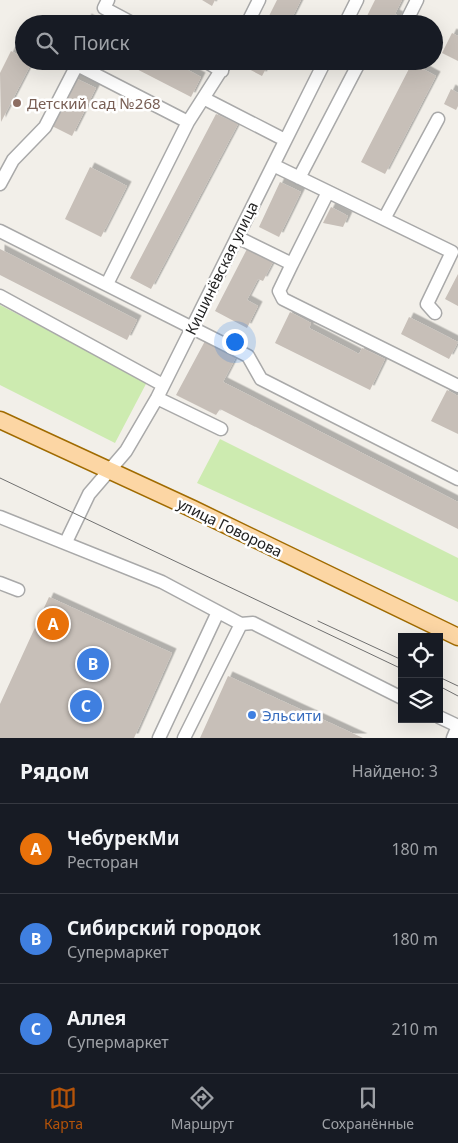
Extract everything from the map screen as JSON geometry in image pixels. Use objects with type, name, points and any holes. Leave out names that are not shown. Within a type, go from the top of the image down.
[{"type":"main road","name":"улица Говорова","points":[[0,420],[110,470],[458,637]]},
{"type":"street","points":[[108,0],[104,8],[117,15]]},
{"type":"street","points":[[251,15],[259,0]]},
{"type":"street","points":[[349,15],[357,0]]},
{"type":"street","points":[[410,15],[417,0]]},
{"type":"street","points":[[0,184],[13,160],[45,127],[74,70]]},
{"type":"street","points":[[87,70],[188,122]]},
{"type":"street","points":[[107,284],[188,122],[223,70]]},
{"type":"street","name":"Кишинёвская улица","points":[[66,542],[89,494],[126,451],[157,398],[320,70]]},
{"type":"street","points":[[299,178],[355,70]]},
{"type":"street","points":[[205,99],[285,140]]},
{"type":"street","points":[[384,219],[438,119]]},
{"type":"street","points":[[273,164],[452,252],[426,304],[435,313]]},
{"type":"street","points":[[328,192],[279,291],[283,299],[458,386]]},
{"type":"street","points":[[0,230],[248,356],[261,379],[458,479]]},
{"type":"street","points":[[237,237],[292,264]]},
{"type":"street","points":[[0,296],[163,384]]},
{"type":"street","points":[[157,398],[221,429]]},
{"type":"street","points":[[0,517],[162,582],[241,624],[253,623],[398,696]]},
{"type":"street","points":[[0,582],[18,590]]},
{"type":"street","points":[[159,738],[218,612]]},
{"type":"street","points":[[184,738],[241,624]]},
{"type":"street","points":[[443,719],[458,726],[452,738]]},
{"type":"green space","points":[[0,305],[147,382],[115,443],[0,385]]},
{"type":"green space","points":[[220,439],[458,558],[458,602],[197,483]]},
{"type":"building","points":[[202,0],[215,0],[212,6]]},
{"type":"building","points":[[277,0],[301,0],[294,15],[270,15]]},
{"type":"building","points":[[375,0],[402,0],[395,14],[397,15],[368,15]]},
{"type":"building","points":[[452,33],[458,36],[458,61],[443,54]]},
{"type":"building","points":[[11,51],[15,53],[15,70],[28,70],[1,122],[0,73]]},
{"type":"building","points":[[138,70],[188,70],[201,77],[191,97]]},
{"type":"building","points":[[251,70],[265,70],[262,76]]},
{"type":"building","points":[[408,70],[425,70],[436,76],[385,174],[361,162]]},
{"type":"building","points":[[75,78],[96,88],[72,136],[52,126]]},
{"type":"building","points":[[451,89],[458,93],[458,106],[456,110],[444,104]]},
{"type":"building","points":[[216,114],[238,124],[151,289],[130,278]]},
{"type":"building","points":[[90,167],[127,186],[101,237],[65,219]]},
{"type":"building","points":[[280,182],[301,192],[279,237],[259,227]]},
{"type":"building","points":[[331,207],[348,216],[343,227],[323,223]]},
{"type":"building","points":[[248,247],[274,260],[263,281],[258,279],[247,300],[258,306],[247,328],[215,311]]},
{"type":"building","points":[[0,249],[137,320],[127,340],[0,275]]},
{"type":"building","points":[[458,274],[458,306],[445,299]]},
{"type":"building","points":[[290,312],[311,323],[309,328],[359,354],[362,348],[385,359],[370,390],[275,343]]},
{"type":"building","points":[[409,317],[458,342],[449,359],[401,334]]},
{"type":"building","points":[[205,341],[236,357],[223,382],[458,502],[458,529],[220,409],[216,415],[176,395]]},
{"type":"building","points":[[447,390],[458,396],[458,434],[431,421]]},
{"type":"building","points":[[49,597],[172,653],[134,738],[0,738],[0,704]]},
{"type":"building","points":[[228,676],[363,738],[200,738]]},
{"type":"tram line","points":[[0,478],[398,667]]},
{"type":"tram line","points":[[318,621],[398,658]]},
{"type":"tram line","points":[[441,678],[458,686]]},
{"type":"tram line","points":[[443,688],[458,696]]},
{"type":"place","name":"Детский сад №268","points":[[17,103]]},
{"type":"place","name":"ЧебурекМи","points":[[53,624]]},
{"type":"place","name":"Сибирский городок","points":[[93,664]]},
{"type":"place","name":"Аллея","points":[[86,706]]},
{"type":"place","name":"Эльсити","points":[[252,715]]}]
